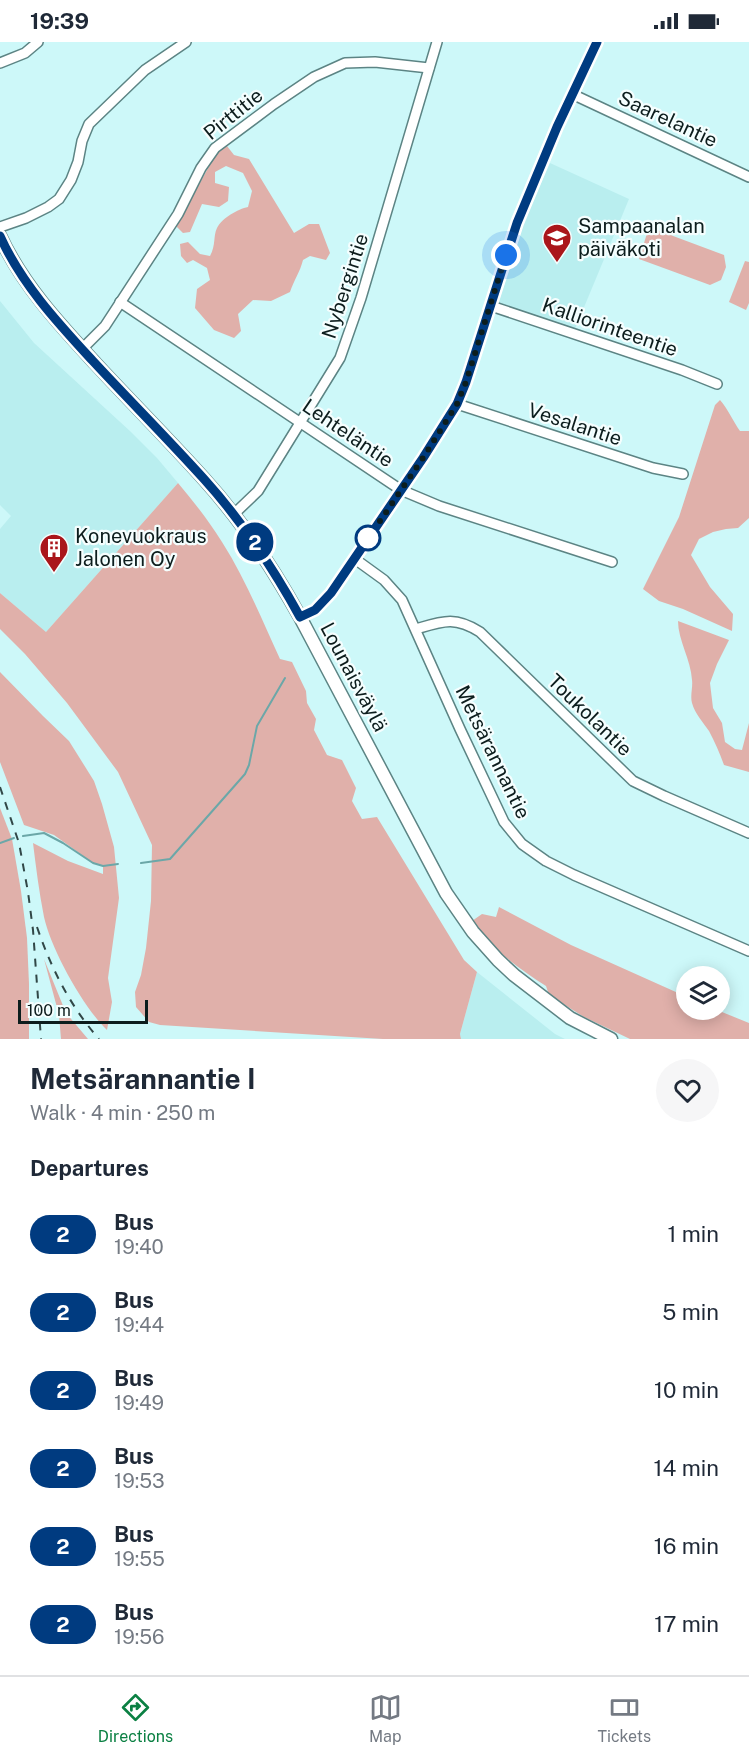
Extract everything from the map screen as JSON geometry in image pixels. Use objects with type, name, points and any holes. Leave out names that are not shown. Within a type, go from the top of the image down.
[{"type":"street","points":[[0,63],[25,53],[38,42]]},
{"type":"street","points":[[0,227],[41,211],[59,199],[71,180],[88,124],[145,70],[186,42]]},
{"type":"street","name":"Nybergintie","points":[[234,514],[258,491],[340,358],[350,335],[437,42]]},
{"type":"street","points":[[300,617],[315,610],[331,593],[356,559],[457,404],[517,223],[597,42]]},
{"type":"street","name":"Pirttitie","points":[[82,349],[105,326],[178,214],[201,168],[215,148],[314,77],[345,63],[375,62],[429,69]]},
{"type":"street","name":"Saarelantie","points":[[573,94],[749,177]]},
{"type":"street","name":"Lounaisväylä","points":[[0,236],[9,255],[37,296],[82,349],[234,514],[279,579],[446,893],[459,913],[498,960],[535,992],[570,1018],[611,1039]]},
{"type":"street","name":"Lehteläntie","points":[[120,302],[401,490],[440,506],[612,562]]},
{"type":"street","name":"Kalliorinteentie","points":[[491,306],[682,370],[717,384]]},
{"type":"street","name":"Vesalantie","points":[[457,404],[653,468],[683,474]]},
{"type":"street","name":"Metsärannantie","points":[[356,559],[384,580],[402,600],[504,822],[522,844],[546,861],[574,875],[749,951]]},
{"type":"street","name":"Toukolantie","points":[[416,629],[441,622],[454,621],[467,624],[480,632],[633,781],[749,833]]},
{"type":"shaded area","points":[[227,146],[234,155],[249,159],[294,233],[309,224],[319,224],[330,253],[326,260],[310,256],[303,260],[290,292],[271,301],[253,300],[238,314],[241,331],[234,338],[214,330],[195,308],[197,289],[210,280],[207,268],[193,260],[187,263],[181,256],[180,244],[188,242],[200,254],[210,256],[219,224],[231,214],[248,207],[252,191],[243,173],[226,166],[215,172],[215,183],[229,187],[228,201],[219,207],[202,204],[190,232],[183,233],[176,226],[217,152]]},
{"type":"shaded area","name":"Sampaanalan päiväkoti","points":[[550,163],[629,199],[575,329],[498,304],[524,222]]},
{"type":"shaded area","points":[[649,227],[724,255],[726,267],[721,280],[710,285],[639,259]]},
{"type":"shaded area","points":[[745,261],[749,262],[749,303],[746,310],[729,302]]},
{"type":"shaded area","points":[[0,301],[34,343],[131,432],[178,483],[46,632],[0,593],[0,529],[11,516],[0,505]]},
{"type":"shaded area","points":[[720,400],[740,431],[749,431],[749,518],[738,528],[713,532],[699,539],[691,555],[710,587],[733,614],[732,631],[659,601],[643,589],[679,517],[715,405]]},
{"type":"shaded area","points":[[178,483],[207,519],[230,556],[253,599],[280,659],[292,662],[306,691],[307,703],[316,719],[314,730],[327,755],[342,760],[356,788],[352,801],[362,819],[377,817],[464,960],[477,972],[460,1034],[461,1039],[383,1039],[160,1025],[149,1022],[136,1007],[135,992],[146,948],[151,901],[152,845],[118,772],[67,703],[0,629],[0,593],[46,632]]},
{"type":"shaded area","points":[[678,621],[729,640],[710,683],[713,708],[722,723],[725,742],[735,749],[742,750],[749,723],[749,772],[724,765],[709,731],[695,711],[691,700],[691,673]]},
{"type":"shaded area","points":[[0,672],[69,741],[94,781],[102,804],[114,847],[119,898],[108,978],[112,1002],[107,1030],[78,993],[53,945],[44,917],[33,843],[68,861],[103,874],[103,866],[93,863],[54,835],[24,825],[0,762]]},
{"type":"shaded area","points":[[0,808],[12,839],[27,938],[29,1039],[0,1039]]},
{"type":"shaded area","points":[[499,907],[571,945],[676,992],[676,1020],[730,1020],[730,1015],[749,1023],[749,1039],[630,1039],[584,1017],[549,995],[546,986],[506,957],[472,921],[482,914],[496,917]]},
{"type":"shaded area","points":[[44,959],[66,1013],[88,1039],[61,1039],[59,1015]]},
{"type":"shaded area","points":[[477,972],[555,1034],[565,1039],[461,1039],[460,1034]]},
{"type":"waterway","points":[[141,863],[170,859],[245,774],[257,726],[285,678]]},
{"type":"waterway","points":[[23,836],[44,833],[93,863],[103,866],[118,864]]},
{"type":"waterway","points":[[0,843],[14,838]]},
{"type":"railway","points":[[0,787],[19,843],[28,892],[41,1039]]},
{"type":"railway","points":[[37,927],[62,986],[99,1039]]},
{"type":"bus line","name":"2","points":[[0,236],[23,277],[60,324],[234,514],[279,579],[300,617],[315,610],[331,593],[356,559],[374,528],[457,404],[517,223],[557,127],[597,42]]},
{"type":"place","name":"Sampaanalan päiväkoti","points":[[557,264]]},
{"type":"place","name":"Konevuokraus Jalonen Oy","points":[[54,574]]},
{"type":"route","points":[[368,538],[365,543],[457,404],[506,255]]}]
